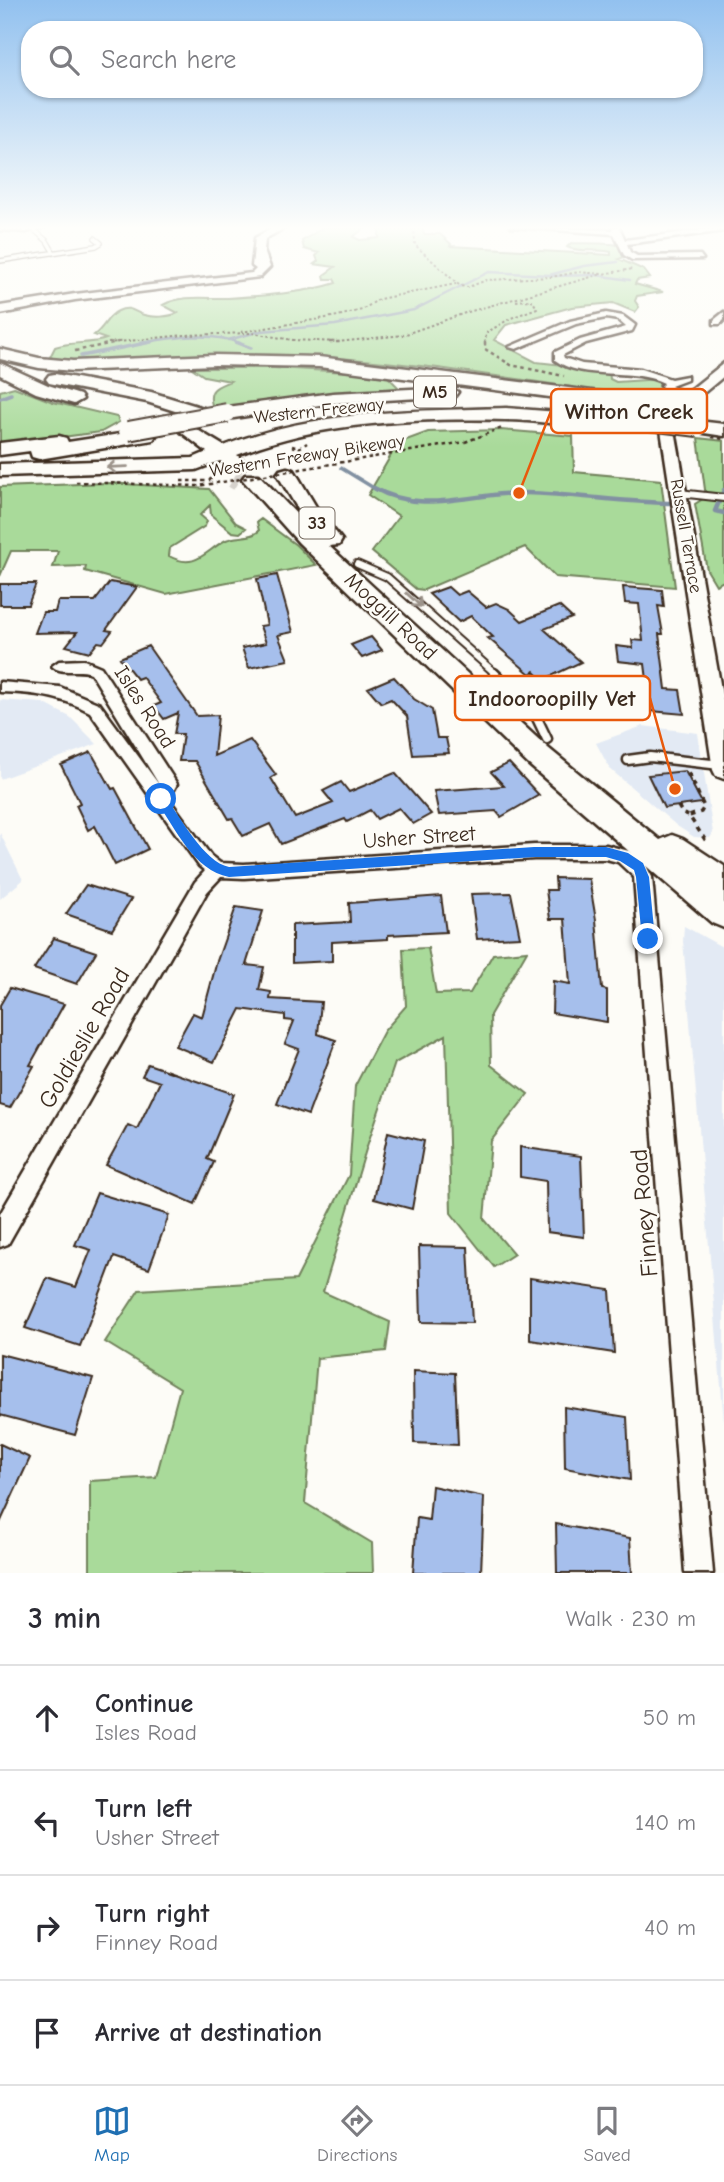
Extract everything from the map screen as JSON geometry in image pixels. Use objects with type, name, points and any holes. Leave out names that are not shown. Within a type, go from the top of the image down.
[{"type":"highway","points":[[0,355],[73,366],[242,360],[354,365],[643,410]]},
{"type":"highway","name":"Moggill Road","points":[[0,355],[36,373],[73,383],[150,397],[221,418],[252,440],[278,462],[317,523],[357,564],[641,824],[724,884]]},
{"type":"highway","points":[[86,402],[84,395],[72,390],[73,383],[91,373],[143,367],[288,363],[354,365]]},
{"type":"highway","points":[[0,368],[47,391],[178,426],[231,474]]},
{"type":"highway","name":"Western Freeway","points":[[0,458],[221,418],[345,406],[427,403],[643,410],[701,420],[724,430]]},
{"type":"highway","points":[[231,474],[252,440],[327,424],[414,415],[473,414],[624,423],[643,410]]},
{"type":"highway","name":"Western Freeway","points":[[701,420],[724,416]]},
{"type":"highway","points":[[278,462],[285,443],[319,431],[327,424]]},
{"type":"highway","name":"Western Freeway","points":[[0,449],[137,434]]},
{"type":"highway","points":[[0,470],[185,465],[231,474]]},
{"type":"highway","name":"Moggill Road","points":[[231,474],[279,523],[307,538],[563,779],[724,913]]},
{"type":"main road","points":[[0,310],[55,300]]},
{"type":"main road","name":"Russell Terrace","points":[[724,367],[715,378],[686,397],[675,409],[668,424],[724,768]]},
{"type":"street","points":[[513,347],[591,317],[614,316],[625,319],[631,325],[629,329],[598,336],[564,350],[558,354],[560,360],[575,365],[645,370],[670,382]]},
{"type":"street","points":[[684,378],[666,386],[667,389],[686,397]]},
{"type":"street","name":"Isles Road","points":[[59,666],[84,665],[96,670],[169,784],[161,799]]},
{"type":"street","name":"Isles Road","points":[[0,687],[48,688],[76,697],[95,708],[205,861],[217,870]]},
{"type":"street","name":"Usher Street","points":[[217,870],[244,872],[534,852],[606,852],[623,856]]},
{"type":"street","name":"Finney Road","points":[[623,856],[638,867],[643,877],[699,1573]]},
{"type":"street","name":"Goldieslie Road","points":[[0,1236],[201,887],[217,870]]},
{"type":"lane","points":[[679,493],[724,498]]},
{"type":"lane","points":[[628,760],[650,757],[724,768]]},
{"type":"path","points":[[233,334],[338,316],[362,310],[377,300]]},
{"type":"path","points":[[75,352],[154,337],[253,333],[293,340],[338,342],[403,335],[507,300]]},
{"type":"path","name":"Western Freeway Bikeway","points":[[76,482],[198,486],[464,442],[506,427]]},
{"type":"path","points":[[678,806],[683,814],[689,816],[701,812],[704,807],[686,769],[686,761]]},
{"type":"path","points":[[689,816],[710,849]]},
{"type":"shaded area","points":[[0,700],[43,703],[70,717],[97,744],[0,779]]},
{"type":"shaded area","points":[[643,726],[698,733],[713,833],[710,838],[694,837],[677,826],[610,769],[596,743]]},
{"type":"shaded area","points":[[0,833],[23,880],[0,899]]},
{"type":"shaded area","points":[[684,926],[724,948],[724,1422],[683,941]]},
{"type":"green space","points":[[635,300],[639,307],[635,312],[613,303],[572,307],[506,325],[494,340],[536,362],[609,370],[610,379],[616,382],[661,379],[659,385],[662,393],[672,396],[669,401],[431,367],[336,358],[232,354],[64,362],[50,357],[55,347],[106,339],[94,335],[114,313],[122,309],[148,316],[166,316],[178,313],[163,305],[171,302]]},
{"type":"green space","points":[[192,368],[274,368],[366,373],[388,377],[399,388],[216,407],[212,405],[213,391],[230,381],[204,376]]},
{"type":"green space","points":[[14,387],[53,402],[117,417],[119,422],[101,432],[0,445],[0,391]]},
{"type":"green space","points":[[501,430],[573,436],[574,472],[661,480],[675,587],[555,577],[525,547],[424,590],[416,589],[372,552],[399,516],[368,495],[398,443],[428,432]]},
{"type":"green space","points":[[698,438],[724,441],[724,581],[716,585],[707,570],[695,504],[706,497]]},
{"type":"green space","points":[[107,483],[209,489],[236,523],[246,528],[240,533],[232,532],[211,515],[210,505],[200,515],[207,521],[205,526],[170,548],[169,556],[178,560],[194,560],[226,540],[255,533],[259,531],[257,522],[261,519],[296,545],[316,565],[166,594],[85,571],[86,566],[53,567],[58,551],[11,551],[0,576],[0,487]]},
{"type":"green space","points":[[428,948],[436,994],[470,993],[493,954],[527,951],[490,1015],[491,1065],[528,1094],[491,1141],[484,1219],[514,1254],[494,1267],[451,1213],[446,1035],[395,1063],[323,1292],[390,1322],[386,1351],[317,1358],[305,1503],[372,1543],[373,1573],[90,1573],[90,1481],[156,1477],[180,1388],[105,1342],[139,1290],[296,1280],[349,1175],[355,1086],[384,1031],[406,1006],[403,949]]},
{"type":"building","points":[[277,575],[293,632],[278,635],[288,660],[249,668],[242,648],[266,643],[260,626],[267,625],[257,579]]},
{"type":"building","points":[[110,582],[137,587],[106,630],[112,631],[103,643],[98,642],[90,652],[66,646],[77,632],[35,633],[43,612],[55,612],[58,601],[95,601]]},
{"type":"building","points":[[0,584],[36,584],[28,605],[0,605]]},
{"type":"building","points":[[448,587],[457,595],[467,591],[486,607],[496,603],[509,609],[522,621],[559,606],[572,618],[544,629],[581,662],[543,680],[534,671],[530,674],[488,638],[493,637],[471,616],[459,622],[429,594]]},
{"type":"building","points":[[623,587],[662,590],[664,607],[658,606],[663,634],[659,634],[666,689],[680,690],[684,714],[651,711],[645,664],[618,661],[616,646],[633,648],[632,640],[643,641],[639,604],[625,603]]},
{"type":"building","points":[[371,637],[382,650],[362,658],[351,645]]},
{"type":"building","points":[[148,646],[197,716],[218,715],[214,756],[250,740],[276,775],[271,778],[295,818],[333,803],[323,791],[341,782],[349,792],[395,773],[431,814],[413,824],[399,808],[377,819],[370,810],[347,822],[345,819],[281,844],[270,824],[243,836],[232,818],[229,819],[195,761],[179,761],[183,734],[174,734],[178,713],[164,719],[154,706],[161,703],[142,677],[137,679],[120,658]]},
{"type":"building","points":[[394,677],[414,699],[432,710],[437,738],[446,738],[449,753],[413,755],[407,716],[391,699],[381,703],[368,688]]},
{"type":"building","points":[[91,752],[112,789],[115,788],[148,849],[115,865],[95,826],[88,830],[76,805],[80,803],[61,765]]},
{"type":"building","points":[[509,763],[539,795],[501,817],[496,811],[439,815],[434,791],[504,786],[491,772]]},
{"type":"building","points":[[685,771],[702,803],[664,808],[648,775]]},
{"type":"building","points":[[555,878],[589,879],[596,920],[602,989],[607,990],[607,1022],[552,1013],[553,981],[570,984],[565,919],[550,919],[546,890],[556,890]]},
{"type":"building","points":[[86,885],[131,899],[112,930],[66,914]]},
{"type":"building","points":[[511,893],[520,937],[477,939],[471,894]]},
{"type":"building","points":[[441,896],[446,932],[332,942],[332,961],[292,963],[292,925],[350,922],[349,903]]},
{"type":"building","points":[[236,907],[263,911],[246,965],[264,967],[259,990],[271,992],[270,999],[321,1002],[318,1034],[336,1040],[308,1115],[277,1104],[299,1049],[285,1044],[294,1021],[285,1020],[285,1015],[241,1009],[214,1062],[175,1046],[193,1013],[202,1017],[217,961]]},
{"type":"building","points":[[54,938],[96,952],[77,984],[34,969]]},
{"type":"building","points":[[10,988],[64,1004],[10,1108],[0,1105],[0,1005]]},
{"type":"building","points":[[148,1064],[234,1094],[207,1159],[214,1162],[195,1204],[106,1165],[128,1125],[137,1129],[160,1082],[142,1076]]},
{"type":"building","points":[[388,1132],[424,1141],[412,1209],[374,1199]]},
{"type":"building","points":[[520,1147],[581,1156],[584,1237],[547,1232],[546,1181],[520,1177]]},
{"type":"building","points":[[97,1193],[169,1215],[149,1269],[114,1257],[80,1346],[25,1328],[47,1278],[76,1287],[91,1250],[75,1245]]},
{"type":"building","points":[[419,1246],[468,1247],[472,1323],[421,1322]]},
{"type":"building","points":[[530,1278],[610,1290],[614,1353],[530,1340]]},
{"type":"building","points":[[0,1354],[93,1378],[75,1435],[0,1415]]},
{"type":"building","points":[[413,1371],[455,1373],[458,1445],[414,1443]]},
{"type":"building","points":[[564,1407],[627,1417],[630,1480],[565,1468]]},
{"type":"building","points":[[0,1444],[30,1458],[0,1523]]},
{"type":"building","points":[[432,1486],[484,1497],[481,1573],[413,1573],[417,1518],[429,1520]]},
{"type":"building","points":[[556,1524],[630,1538],[632,1573],[557,1573]]},
{"type":"waterway","points":[[230,340],[261,331],[335,325],[414,310],[433,300]]},
{"type":"waterway","points":[[140,343],[203,336],[230,340]]},
{"type":"waterway","points":[[230,340],[240,343]]},
{"type":"waterway","points":[[81,356],[151,342]]},
{"type":"waterway","points":[[235,342],[251,348]]},
{"type":"waterway","points":[[0,398],[11,394]]},
{"type":"waterway","points":[[341,468],[377,490]]},
{"type":"waterway","points":[[374,488],[392,496],[430,502],[526,493],[675,503]]},
{"type":"waterway","points":[[724,490],[715,511],[724,513]]},
{"type":"tunnel","points":[[233,479],[238,482]]},
{"type":"place","name":"Witton Creek","points":[[519,493]]},
{"type":"place","name":"Indooroopilly Vet","points":[[675,789]]},
{"type":"route","points":[[161,799],[205,861],[217,870],[229,872],[534,852],[606,852],[623,856],[638,867],[643,877],[648,939]]}]
